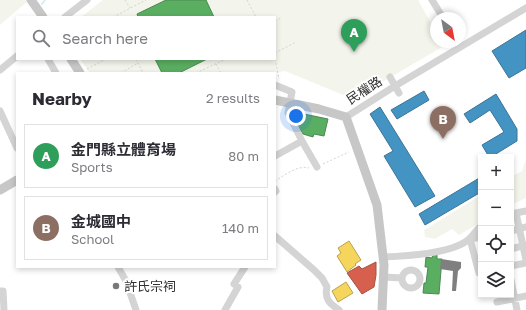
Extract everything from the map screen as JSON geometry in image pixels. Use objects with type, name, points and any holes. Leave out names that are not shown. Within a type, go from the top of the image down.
[{"type":"main road","points":[[31,0],[42,16]]},
{"type":"main road","points":[[72,60],[84,71]]},
{"type":"main road","points":[[276,100],[319,109],[346,117]]},
{"type":"main road","name":"民權路","points":[[346,117],[377,205],[383,257],[384,278],[382,310]]},
{"type":"main road","points":[[0,190],[16,181]]},
{"type":"street","points":[[66,16],[88,0]]},
{"type":"street","points":[[432,0],[439,12]]},
{"type":"street","name":"民權路","points":[[466,40],[526,8]]},
{"type":"street","name":"民權路","points":[[346,117],[453,48]]},
{"type":"street","points":[[0,70],[16,57]]},
{"type":"street","points":[[49,60],[55,72]]},
{"type":"street","points":[[390,77],[399,93]]},
{"type":"street","points":[[278,86],[292,92],[288,113],[317,167]]},
{"type":"street","points":[[0,111],[14,132],[16,143]]},
{"type":"street","points":[[276,155],[302,140]]},
{"type":"street","points":[[514,213],[526,211]]},
{"type":"street","points":[[514,214],[523,228],[526,262],[514,265]]},
{"type":"street","points":[[383,257],[428,253],[458,246],[470,239],[478,230]]},
{"type":"street","points":[[276,237],[322,278],[327,288],[325,294],[328,301],[335,309]]},
{"type":"street","points":[[470,239],[478,238]]},
{"type":"street","points":[[470,239],[478,256]]},
{"type":"street","points":[[514,248],[524,246]]},
{"type":"street","points":[[119,268],[126,281],[136,310]]},
{"type":"street","points":[[225,310],[238,287],[234,284],[244,268]]},
{"type":"street","points":[[384,278],[402,278]]},
{"type":"street","points":[[0,291],[3,291],[4,310]]},
{"type":"street","points":[[514,294],[517,310]]},
{"type":"street","points":[[497,302],[526,296]]},
{"type":"path","points":[[125,0],[130,8]]},
{"type":"path","points":[[115,16],[146,0]]},
{"type":"path","points":[[247,0],[255,16]]},
{"type":"path","points":[[276,20],[281,18]]},
{"type":"path","points":[[276,53],[296,42]]},
{"type":"path","points":[[84,71],[104,60]]},
{"type":"path","points":[[136,60],[142,72]]},
{"type":"path","points":[[198,72],[224,60]]},
{"type":"path","points":[[275,60],[278,86]]},
{"type":"path","points":[[123,72],[138,63]]},
{"type":"path","points":[[216,64],[220,72]]},
{"type":"shaded area","points":[[0,0],[27,0],[28,1],[0,25]]},
{"type":"shaded area","points":[[103,0],[418,0],[430,21],[430,48],[441,48],[353,99],[285,71],[276,73],[89,72],[81,60],[276,60],[276,16],[82,16]]},
{"type":"shaded area","points":[[526,160],[526,198],[514,204],[514,175],[522,171]]},
{"type":"shaded area","points":[[478,197],[478,224],[459,235],[452,229],[435,239],[425,237],[424,230]]},
{"type":"building: Homes","points":[[349,241],[361,260],[347,272],[337,256],[341,253],[338,248]]},
{"type":"building: Homes","points":[[346,282],[353,293],[338,302],[332,291]]},
{"type":"building: Shops","points":[[376,262],[374,287],[362,294],[347,273],[359,266],[362,269]]},
{"type":"building: Schools","points":[[526,30],[526,68],[509,78],[492,51]]},
{"type":"building: Schools","points":[[424,91],[429,100],[397,119],[391,110]]},
{"type":"building: Schools","points":[[496,94],[517,129],[517,141],[496,154],[487,154],[482,145],[504,132],[490,110],[470,123],[464,114]]},
{"type":"building: Schools","points":[[380,107],[435,196],[415,207],[384,156],[393,151],[370,114]]},
{"type":"building: Schools","points":[[478,179],[478,194],[425,225],[419,214]]},
{"type":"building: Public","points":[[166,0],[206,0],[214,16],[138,16],[137,14]]},
{"type":"building: Public","points":[[156,60],[205,60],[181,72],[162,72]]},
{"type":"building: Public","points":[[299,113],[328,119],[324,136],[314,134],[313,137],[303,134],[296,123]]},
{"type":"building: Public","points":[[433,254],[437,255],[437,259],[442,259],[439,294],[423,293],[428,267],[425,267],[426,257],[432,258]]},
{"type":"building: Other","points":[[441,259],[461,262],[461,268],[458,271],[456,291],[452,291],[453,271],[440,269]]},
{"type":"waterway","points":[[42,4],[45,0]]},
{"type":"place","name":"金門縣立體育場","points":[[354,52]]},
{"type":"place","name":"金城國中","points":[[443,139]]},
{"type":"place","name":"許氏宗祠","points":[[116,286]]}]
